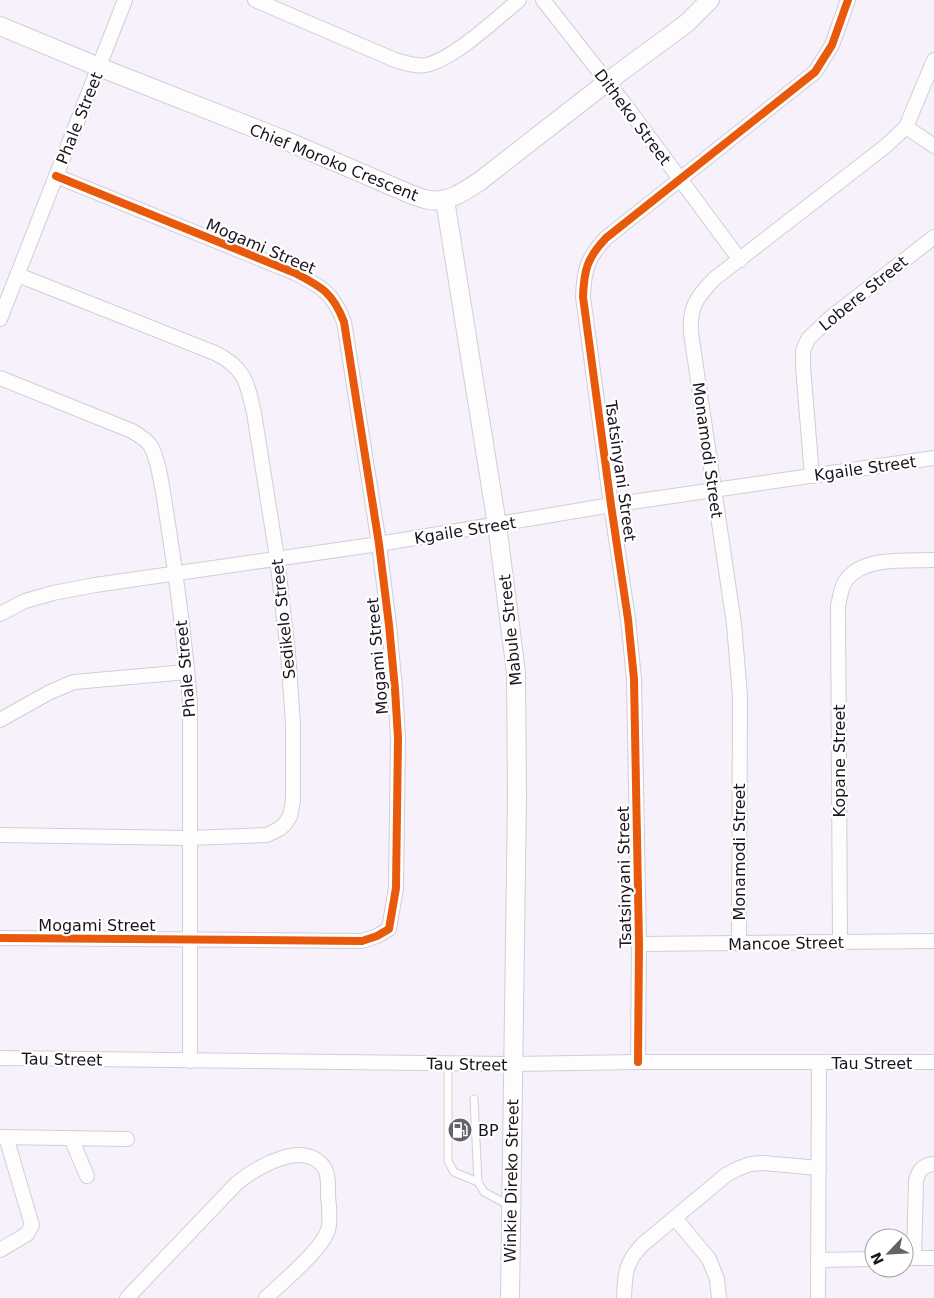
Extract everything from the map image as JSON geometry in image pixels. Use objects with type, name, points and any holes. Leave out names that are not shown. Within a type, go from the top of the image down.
[{"type":"street","name":"Phale Street","points":[[0,319],[126,0]]},
{"type":"street","points":[[255,0],[395,60],[409,64],[424,65],[438,61],[454,52],[519,0]]},
{"type":"street","name":"Ditheko Street","points":[[542,0],[607,82],[740,260]]},
{"type":"street","points":[[445,200],[480,182],[687,22],[710,0]]},
{"type":"street","name":"Tsatsinyani Street","points":[[638,1062],[639,944],[634,679],[628,619],[583,297],[584,274],[595,249],[606,238],[815,72],[832,45],[848,0]]},
{"type":"street","name":"Chief Moroko Crescent","points":[[0,26],[282,139],[410,194],[429,200],[445,200]]},
{"type":"street","name":"Monamodi Street","points":[[739,944],[740,696],[738,659],[729,584],[713,490],[690,318],[694,305],[702,292],[714,279],[887,145],[906,127],[934,60]]},
{"type":"street","points":[[906,127],[934,146]]},
{"type":"street","name":"Mogami Street","points":[[0,938],[362,941],[377,936],[389,929],[396,888],[398,738],[390,625],[344,322],[338,305],[329,294],[316,284],[295,273],[56,176]]},
{"type":"street","name":"Mabule Street","points":[[445,200],[497,525],[516,672],[517,797],[512,1064]]},
{"type":"street","name":"Lobere Street","points":[[812,476],[802,367],[802,351],[808,339],[830,318],[934,237]]},
{"type":"street","name":"Sedikelo Street","points":[[0,835],[189,838],[267,835],[285,824],[290,816],[292,800],[293,724],[288,653],[277,558],[254,413],[249,390],[239,369],[230,360],[216,353],[18,275]]},
{"type":"street","name":"Phale Street","points":[[0,378],[132,431],[150,444],[154,454],[175,572],[190,703],[190,1061]]},
{"type":"street","name":"Kgaile Street","points":[[0,614],[25,601],[53,593],[175,572],[378,544],[611,505],[934,458]]},
{"type":"street","name":"Kopane Street","points":[[840,941],[838,606],[845,582],[855,570],[871,563],[934,560]]},
{"type":"street","points":[[0,720],[56,689],[74,682],[187,672]]},
{"type":"street","name":"Mancoe Street","points":[[639,944],[934,941]]},
{"type":"street","name":"Tau Street","points":[[0,1058],[448,1064],[934,1062]]},
{"type":"street","points":[[818,1298],[819,1063]]},
{"type":"street","name":"Winkie Direko Street","points":[[510,1298],[512,1064]]},
{"type":"street","points":[[0,1250],[27,1234],[32,1225],[3,1137],[127,1139]]},
{"type":"street","points":[[71,1138],[87,1176]]},
{"type":"street","points":[[134,1296],[237,1183],[252,1170],[265,1163],[288,1156],[303,1155],[314,1159],[325,1169],[328,1183],[328,1229],[322,1243],[266,1298]]},
{"type":"street","points":[[624,1298],[625,1275],[632,1255],[726,1175],[750,1164],[763,1163],[819,1168]]},
{"type":"street","points":[[912,1228],[916,1180],[923,1167],[934,1164]]},
{"type":"street","points":[[675,1218],[708,1259],[717,1279],[719,1298]]},
{"type":"street","points":[[818,1260],[864,1258]]},
{"type":"street","points":[[914,1258],[934,1258]]},
{"type":"lane","points":[[448,1064],[448,1161],[454,1172],[478,1182]]},
{"type":"lane","points":[[474,1099],[478,1182],[484,1192],[510,1206]]},
{"type":"cycle path","points":[[638,1062],[639,944],[634,679],[628,619],[583,297],[584,279],[591,258],[606,238],[815,72],[832,45],[848,0]]},
{"type":"cycle path","points":[[0,938],[362,941],[377,936],[389,929],[396,888],[398,738],[389,625],[379,544],[344,322],[340,312],[326,292],[295,273],[56,176]]},
{"type":"place","name":"BP","points":[[460,1130]]}]
